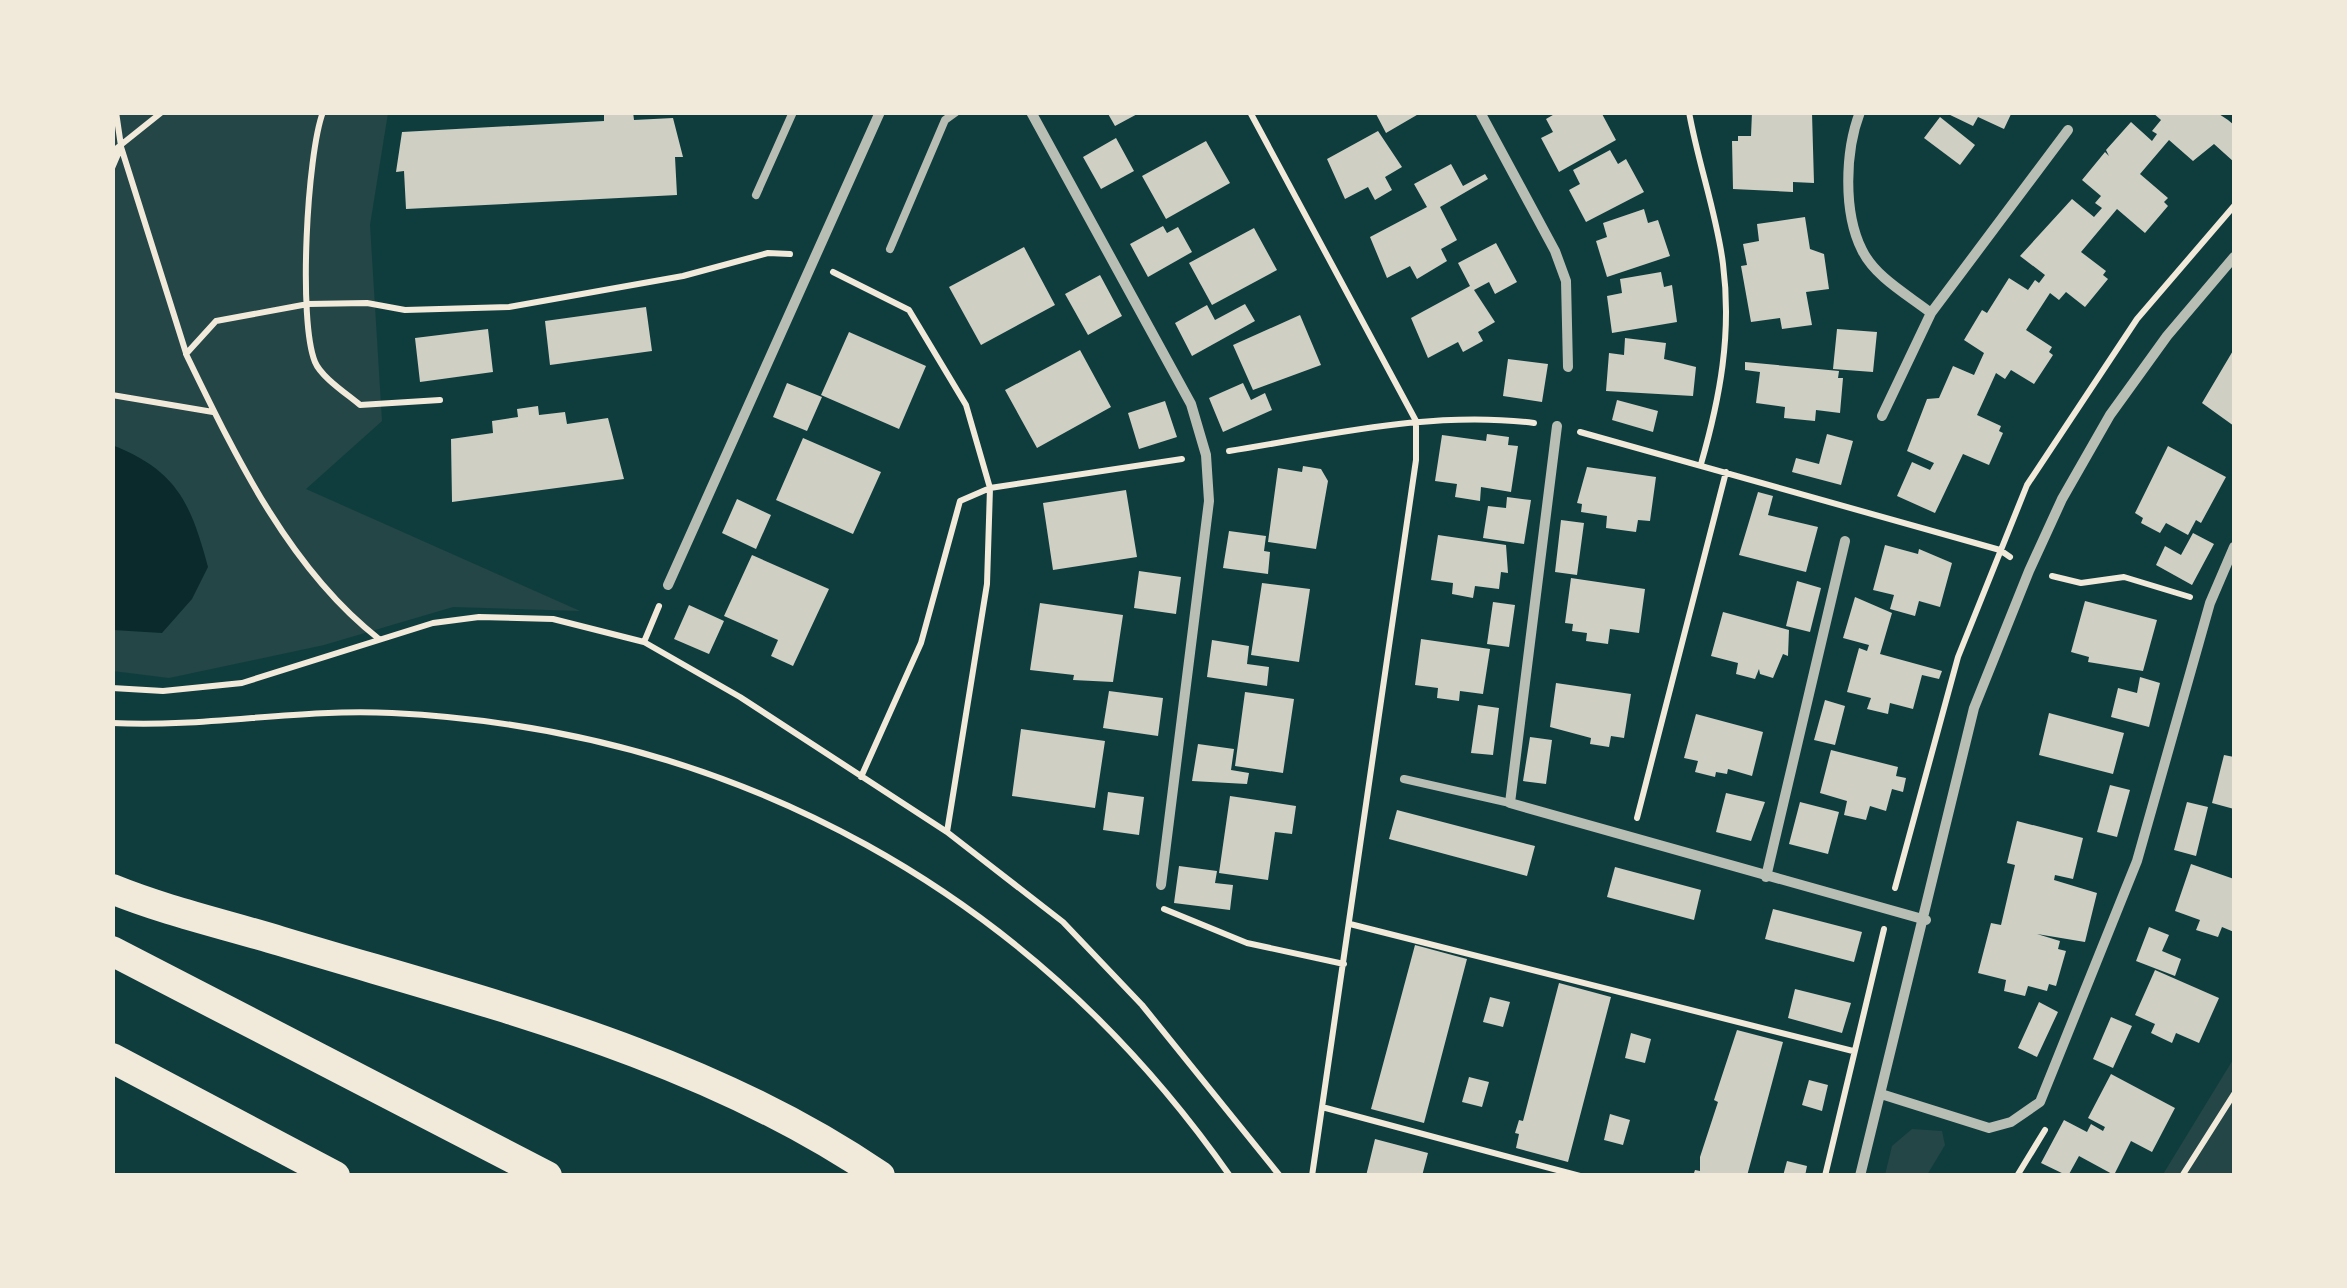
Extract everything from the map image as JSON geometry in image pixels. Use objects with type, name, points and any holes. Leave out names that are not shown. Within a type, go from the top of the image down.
[{"type":"highway","points":[[112,888],[500,1005],[630,1050],[752,1101],[880,1176]]},
{"type":"highway","points":[[112,951],[548,1176]]},
{"type":"highway","points":[[112,1058],[335,1176]]},
{"type":"street","points":[[668,585],[880,112]]},
{"type":"street","points":[[1031,112],[1191,404],[1206,455],[1209,501],[1161,884]]},
{"type":"street","points":[[1480,112],[1560,266],[1570,323],[1568,367]]},
{"type":"street","points":[[1860,112],[1850,156],[1850,189],[1862,252],[1883,276],[1931,312]]},
{"type":"street","points":[[1882,416],[1931,312],[2068,130]]},
{"type":"street","points":[[1860,1176],[1926,920],[1974,708],[2029,571],[2062,499],[2110,415],[2168,336],[2234,257]]},
{"type":"street","points":[[1557,426],[1510,803],[1926,920]]},
{"type":"street","points":[[1766,876],[1846,541]]},
{"type":"street","points":[[1880,1094],[1989,1128],[2011,1122],[2040,1102],[2137,860],[2210,603],[2234,547]]},
{"type":"lane","points":[[756,195],[792,112]]},
{"type":"lane","points":[[890,249],[945,120],[956,112]]},
{"type":"lane","points":[[1404,779],[1510,803]]},
{"type":"path","points":[[116,112],[121,146],[186,354],[214,412],[299,557],[379,639]]},
{"type":"path","points":[[112,152],[162,112]]},
{"type":"path","points":[[322,112],[310,174],[308,304],[315,363],[360,405],[440,400]]},
{"type":"path","points":[[1250,112],[1416,421],[1416,460],[1312,1176]]},
{"type":"path","points":[[1689,112],[1701,180],[1717,230],[1727,307],[1722,380],[1700,464]]},
{"type":"path","points":[[112,168],[121,146]]},
{"type":"path","points":[[186,354],[216,321],[242,316]]},
{"type":"path","points":[[112,395],[214,412]]},
{"type":"path","points":[[861,777],[921,643],[960,501],[990,488],[1416,421],[1498,418],[1557,426],[2000,550],[2029,571],[2081,584],[2124,577],[2210,603]]},
{"type":"path","points":[[1633,838],[1726,472]]},
{"type":"path","points":[[644,642],[668,585]]},
{"type":"path","points":[[112,688],[164,691],[242,683],[433,623],[479,617],[554,620],[644,642],[740,698],[947,832],[1063,922],[1142,1005],[1280,1176]]},
{"type":"path","points":[[112,723],[162,726],[281,715],[388,712],[480,719],[556,730],[660,756],[747,786],[831,824],[911,869],[1035,959],[1124,1043],[1230,1176]]},
{"type":"path","points":[[1158,906],[1247,943],[1344,964]]},
{"type":"path","points":[[1350,924],[1852,1052]]},
{"type":"path","points":[[2182,1176],[2234,1094]]},
{"type":"path","points":[[2017,1176],[2052,1119],[2040,1102]]},
{"type":"path","points":[[1322,1107],[1580,1176]]},
{"type":"shaded area","points":[[113,113],[388,113],[370,225],[382,421],[306,489],[580,611],[453,607],[324,645],[169,678],[113,671]]},
{"type":"shaded area","points":[[112,445],[152,466],[178,492],[195,525],[208,567],[192,599],[162,633],[113,630]]},
{"type":"shaded area","points":[[2234,1058],[2234,1175],[2162,1176]]},
{"type":"shaded area","points":[[1912,1129],[1942,1131],[1945,1145],[1927,1175],[1885,1175],[1892,1146]]},
{"type":"building","points":[[604,112],[633,112],[634,120],[673,118],[683,157],[675,157],[677,195],[406,209],[404,171],[396,172],[402,132],[604,121]]},
{"type":"building","points":[[1107,112],[1141,112],[1115,126]]},
{"type":"building","points":[[1375,112],[1422,112],[1386,133]]},
{"type":"building","points":[[1558,112],[1601,112],[1616,140],[1559,172],[1541,138],[1553,132],[1546,119]]},
{"type":"building","points":[[1752,112],[1812,113],[1814,183],[1793,182],[1793,192],[1733,189],[1732,141],[1738,141],[1738,136],[1751,136]]},
{"type":"building","points":[[1944,112],[2012,112],[2004,129],[1978,117],[1973,126]]},
{"type":"building","points":[[2152,112],[2216,112],[2234,125],[2234,162],[2214,144],[2193,161],[2169,140],[2140,174],[2168,198],[2164,202],[2168,206],[2145,233],[2117,209],[2081,252],[2106,271],[2103,275],[2108,279],[2085,307],[2066,292],[2059,300],[2050,293],[2026,330],[2052,347],[2049,352],[2053,355],[2034,384],[2011,370],[2005,379],[1996,373],[1977,415],[2001,426],[1999,431],[2003,433],[1989,465],[1963,454],[1935,513],[1897,496],[1912,462],[1930,470],[1934,463],[1907,451],[1927,399],[1939,398],[1953,366],[1974,375],[1984,353],[1964,340],[1982,310],[1987,313],[2009,278],[2028,290],[2035,280],[2039,283],[2045,275],[2020,256],[2072,199],[2094,217],[2102,208],[2095,203],[2101,196],[2082,180],[2105,152],[2109,156],[2106,150],[2131,122],[2152,141],[2157,134],[2152,131],[2161,120]]},
{"type":"building","points":[[1940,117],[1975,145],[1960,165],[1924,138]]},
{"type":"building","points":[[1378,131],[1402,167],[1385,177],[1392,190],[1375,200],[1368,187],[1345,199],[1327,159]]},
{"type":"building","points":[[1116,138],[1134,171],[1101,189],[1083,157]]},
{"type":"building","points":[[1206,141],[1230,183],[1166,219],[1142,176]]},
{"type":"building","points":[[1610,150],[1618,164],[1626,159],[1644,192],[1586,222],[1569,190],[1580,184],[1573,170]]},
{"type":"building","points":[[1451,164],[1463,186],[1485,174],[1488,179],[1440,207],[1457,240],[1441,249],[1447,261],[1417,279],[1410,266],[1387,278],[1370,237],[1427,207],[1414,184]]},
{"type":"building","points":[[1644,209],[1648,223],[1658,220],[1670,256],[1607,277],[1596,241],[1607,237],[1603,223]]},
{"type":"building","points":[[1805,217],[1810,249],[1824,254],[1829,289],[1806,292],[1812,325],[1782,329],[1780,318],[1751,322],[1741,266],[1747,265],[1743,244],[1759,241],[1757,224]]},
{"type":"building","points":[[1163,226],[1167,233],[1178,227],[1192,252],[1148,277],[1130,244]]},
{"type":"building","points":[[1254,228],[1277,270],[1212,305],[1189,263]]},
{"type":"building","points":[[1496,243],[1517,282],[1495,294],[1489,282],[1474,290],[1495,322],[1478,332],[1483,341],[1463,352],[1458,342],[1428,358],[1411,318],[1470,286],[1458,263]]},
{"type":"building","points":[[1024,247],[1055,305],[981,345],[949,287]]},
{"type":"building","points":[[1661,272],[1664,287],[1672,285],[1677,322],[1612,333],[1607,296],[1622,293],[1620,279]]},
{"type":"building","points":[[1100,275],[1122,316],[1088,335],[1065,294]]},
{"type":"building","points":[[1245,304],[1255,321],[1192,356],[1175,323],[1207,305],[1215,320]]},
{"type":"building","points":[[646,307],[652,351],[550,365],[545,321]]},
{"type":"building","points":[[1300,315],[1321,365],[1253,390],[1233,345]]},
{"type":"building","points":[[488,329],[493,372],[420,382],[415,338]]},
{"type":"building","points":[[1837,329],[1877,332],[1873,372],[1833,369]]},
{"type":"building","points":[[849,332],[926,366],[899,429],[821,395]]},
{"type":"building","points":[[1625,338],[1666,343],[1664,359],[1696,367],[1693,396],[1606,391],[1609,353],[1624,355]]},
{"type":"building","points":[[2234,349],[2234,426],[2202,403]]},
{"type":"building","points":[[1080,350],[1111,407],[1037,448],[1005,390]]},
{"type":"building","points":[[1508,359],[1548,364],[1542,402],[1503,396]]},
{"type":"building","points":[[1745,362],[1839,371],[1838,378],[1843,378],[1840,413],[1816,410],[1815,421],[1784,418],[1785,407],[1756,403],[1760,372],[1745,370]]},
{"type":"building","points":[[787,383],[822,397],[807,431],[773,417]]},
{"type":"building","points":[[1243,383],[1251,400],[1265,393],[1272,410],[1223,432],[1209,398]]},
{"type":"building","points":[[1617,400],[1658,411],[1653,432],[1612,420]]},
{"type":"building","points":[[1165,401],[1177,437],[1139,449],[1128,413]]},
{"type":"building","points":[[538,406],[539,415],[565,412],[567,424],[608,418],[624,479],[452,502],[451,439],[493,433],[492,421],[518,417],[517,409]]},
{"type":"building","points":[[1487,434],[1509,437],[1508,445],[1518,446],[1511,492],[1481,487],[1480,501],[1455,497],[1457,484],[1435,481],[1442,435],[1486,441]]},
{"type":"building","points":[[1827,434],[1853,441],[1841,485],[1792,472],[1796,458],[1819,464]]},
{"type":"building","points":[[803,438],[881,472],[853,534],[776,500]]},
{"type":"building","points":[[2168,446],[2226,477],[2201,523],[2196,520],[2188,535],[2166,523],[2160,533],[2141,523],[2143,518],[2135,513]]},
{"type":"building","points":[[1303,466],[1321,469],[1328,481],[1316,549],[1268,542],[1278,468],[1302,472]]},
{"type":"building","points":[[1587,467],[1656,477],[1650,521],[1638,520],[1636,532],[1606,528],[1607,516],[1581,512],[1582,504],[1577,503]]},
{"type":"building","points":[[1126,490],[1137,557],[1053,570],[1043,503]]},
{"type":"building","points":[[1758,492],[1773,496],[1768,515],[1818,527],[1806,572],[1739,555]]},
{"type":"building","points":[[1507,497],[1531,500],[1524,544],[1483,538],[1488,506],[1506,508]]},
{"type":"building","points":[[737,499],[771,515],[756,549],[722,533]]},
{"type":"building","points":[[1561,520],[1584,523],[1577,575],[1555,572]]},
{"type":"building","points":[[1229,531],[1266,536],[1264,551],[1270,552],[1268,574],[1223,568]]},
{"type":"building","points":[[2193,533],[2214,544],[2192,585],[2156,565],[2165,546],[2181,555]]},
{"type":"building","points":[[1438,535],[1506,545],[1508,573],[1501,572],[1499,589],[1475,586],[1473,598],[1452,594],[1453,583],[1431,580]]},
{"type":"building","points":[[1885,545],[1918,554],[1919,549],[1952,563],[1940,607],[1919,601],[1915,616],[1890,609],[1894,595],[1873,590]]},
{"type":"building","points":[[752,555],[829,589],[793,666],[771,656],[778,640],[724,616]]},
{"type":"building","points":[[1139,571],[1181,577],[1176,614],[1134,608]]},
{"type":"building","points":[[1571,578],[1645,589],[1639,633],[1610,629],[1608,644],[1586,641],[1587,633],[1572,631],[1573,624],[1565,623]]},
{"type":"building","points":[[1797,581],[1821,588],[1810,632],[1786,626]]},
{"type":"building","points":[[1262,583],[1310,589],[1299,662],[1251,655]]},
{"type":"building","points":[[1855,597],[1892,613],[1880,654],[1942,671],[1939,679],[1922,675],[1913,709],[1890,703],[1888,714],[1867,709],[1871,698],[1847,692],[1859,648],[1867,651],[1869,645],[1843,638]]},
{"type":"building","points":[[2085,601],[2157,620],[2143,671],[2088,662],[2089,657],[2071,652]]},
{"type":"building","points":[[1493,602],[1515,605],[1509,647],[1487,644]]},
{"type":"building","points":[[1040,603],[1123,615],[1113,682],[1073,680],[1074,675],[1030,670]]},
{"type":"building","points":[[689,605],[724,621],[709,654],[674,639]]},
{"type":"building","points":[[1723,612],[1789,630],[1788,656],[1783,654],[1773,678],[1760,674],[1759,669],[1755,679],[1736,674],[1738,663],[1711,656]]},
{"type":"building","points":[[1421,639],[1490,649],[1483,694],[1460,691],[1459,701],[1437,698],[1438,688],[1415,685]]},
{"type":"building","points":[[1212,640],[1249,646],[1247,664],[1269,667],[1267,686],[1207,677]]},
{"type":"building","points":[[2140,677],[2160,683],[2149,727],[2111,717],[2118,688],[2137,693]]},
{"type":"building","points":[[1556,683],[1631,694],[1624,738],[1611,736],[1609,747],[1590,744],[1591,738],[1550,727]]},
{"type":"building","points":[[1109,691],[1163,698],[1158,736],[1103,728]]},
{"type":"building","points":[[1245,692],[1294,699],[1283,773],[1235,766]]},
{"type":"building","points":[[1825,700],[1845,706],[1835,745],[1814,740]]},
{"type":"building","points":[[1478,705],[1499,708],[1493,755],[1471,753]]},
{"type":"building","points":[[2049,713],[2124,733],[2113,774],[2039,755]]},
{"type":"building","points":[[1696,714],[1763,732],[1752,776],[1728,769],[1727,774],[1716,772],[1715,777],[1695,772],[1698,761],[1684,758]]},
{"type":"building","points":[[1021,729],[1105,741],[1095,808],[1012,796]]},
{"type":"building","points":[[1530,737],[1552,740],[1546,784],[1523,781]]},
{"type":"building","points":[[1198,744],[1234,749],[1231,770],[1249,773],[1247,784],[1192,781]]},
{"type":"building","points":[[1831,750],[1898,767],[1896,776],[1906,778],[1903,792],[1892,789],[1886,811],[1870,806],[1866,820],[1844,815],[1847,801],[1820,793]]},
{"type":"building","points":[[2224,755],[2234,757],[2234,809],[2212,803]]},
{"type":"building","points":[[2110,785],[2130,790],[2117,837],[2097,832]]},
{"type":"building","points":[[1108,792],[1144,797],[1139,835],[1103,830]]},
{"type":"building","points":[[1726,793],[1765,802],[1751,841],[1716,832]]},
{"type":"building","points":[[1230,796],[1296,806],[1292,834],[1275,832],[1268,880],[1219,873]]},
{"type":"building","points":[[1800,802],[1839,812],[1828,854],[1789,844]]},
{"type":"building","points":[[2187,802],[2208,807],[2196,856],[2174,850]]},
{"type":"building","points":[[1397,810],[1535,846],[1527,876],[1389,839]]},
{"type":"building","points":[[2017,821],[2083,838],[2073,879],[2055,875],[2054,880],[2097,893],[2085,942],[2037,934],[2060,941],[2058,949],[2066,951],[2056,986],[2049,984],[2047,991],[2028,986],[2025,996],[2004,991],[2006,980],[1978,973],[1991,923],[2001,925],[2015,865],[2007,863]]},
{"type":"building","points":[[2191,864],[2234,879],[2234,932],[2222,927],[2218,937],[2196,930],[2200,920],[2175,911]]},
{"type":"building","points":[[1179,866],[1217,871],[1215,883],[1233,885],[1230,910],[1174,903]]},
{"type":"building","points":[[1615,867],[1701,890],[1694,920],[1607,897]]},
{"type":"building","points":[[1773,909],[1862,932],[1854,962],[1765,939]]},
{"type":"building","points":[[2149,927],[2169,935],[2162,951],[2181,959],[2175,976],[2136,961]]},
{"type":"building","points":[[1415,945],[1467,959],[1424,1123],[1371,1109]]},
{"type":"building","points":[[2155,970],[2219,998],[2199,1043],[2176,1033],[2172,1043],[2151,1033],[2155,1024],[2135,1015]]},
{"type":"building","points":[[1559,983],[1611,997],[1568,1162],[1516,1148],[1519,1134],[1515,1133],[1519,1120],[1523,1121]]},
{"type":"building","points":[[1795,989],[1851,1003],[1842,1033],[1788,1018]]},
{"type":"building","points":[[1490,997],[1510,1002],[1503,1027],[1483,1022]]},
{"type":"building","points":[[2039,1002],[2058,1012],[2037,1057],[2018,1048]]},
{"type":"building","points":[[2111,1017],[2132,1026],[2113,1068],[2093,1059]]},
{"type":"building","points":[[1737,1030],[1783,1042],[1747,1176],[1693,1176],[1695,1170],[1700,1171],[1700,1157],[1718,1102],[1714,1100]]},
{"type":"building","points":[[1631,1033],[1651,1039],[1645,1063],[1625,1058]]},
{"type":"building","points":[[2111,1074],[2175,1108],[2152,1152],[2131,1141],[2114,1175],[2079,1156],[2068,1176],[2041,1163],[2064,1120],[2087,1132],[2091,1124],[2103,1131],[2105,1127],[2088,1118]]},
{"type":"building","points":[[1469,1077],[1489,1082],[1482,1107],[1462,1102]]},
{"type":"building","points":[[1809,1080],[1828,1085],[1822,1111],[1802,1105]]},
{"type":"building","points":[[1610,1114],[1630,1120],[1623,1145],[1604,1140]]},
{"type":"building","points":[[1375,1139],[1428,1153],[1422,1176],[1366,1176]]},
{"type":"building","points":[[1787,1161],[1807,1166],[1805,1176],[1783,1176]]}]
